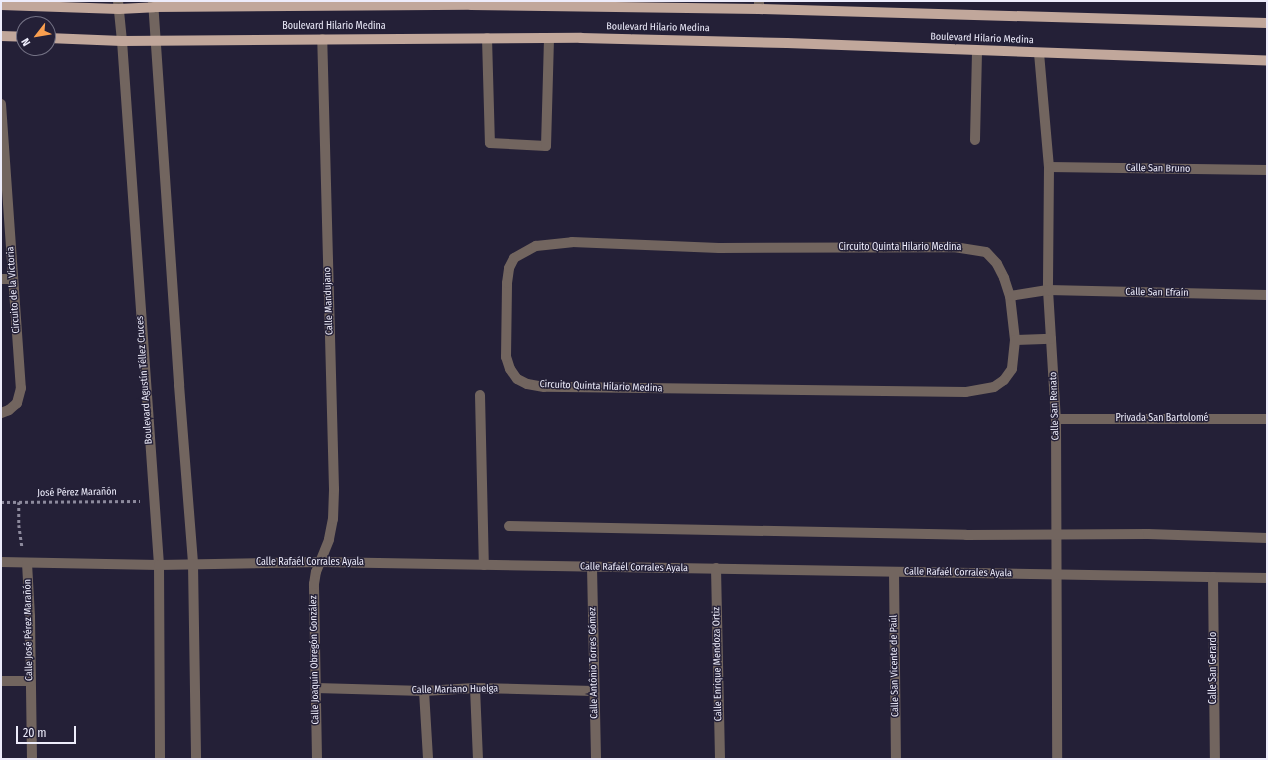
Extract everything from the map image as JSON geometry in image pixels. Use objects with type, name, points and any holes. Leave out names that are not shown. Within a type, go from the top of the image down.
[{"type":"main road","name":"Boulevard Hilario Medina","points":[[1,5],[759,5],[1267,23]]},
{"type":"main road","points":[[1,36],[16,37]]},
{"type":"main road","name":"Boulevard Hilario Medina","points":[[56,38],[157,41],[549,38],[787,43],[1267,61]]},
{"type":"street","points":[[153,4],[157,41],[179,385],[193,564],[196,759]]},
{"type":"street","name":"Boulevard Agustín Téllez Cruces","points":[[118,5],[122,41],[159,565],[160,759]]},
{"type":"street","points":[[487,38],[490,143],[546,146],[549,38]]},
{"type":"street","name":"Calle Mandujano","points":[[320,562],[329,539],[333,518],[334,489],[322,39]]},
{"type":"street","points":[[975,140],[977,51]]},
{"type":"street","name":"Calle San Renato","points":[[1039,53],[1049,167],[1048,290],[1056,419],[1056,533],[1058,574],[1057,759]]},
{"type":"street","name":"Circuito de la Victoria","points":[[1,104],[3,157],[14,279],[20,396],[14,406],[1,413]]},
{"type":"street","name":"Calle San Bruno","points":[[1049,167],[1267,170]]},
{"type":"street","name":"Circuito Quinta Hilario Medina","points":[[572,242],[719,248],[970,248],[986,252],[996,264],[1004,278],[1010,296],[1015,340],[1012,369],[1004,380],[994,387],[966,392],[544,387],[527,384],[516,379],[506,358],[507,283],[509,268],[514,258],[536,246],[550,243],[572,242]]},
{"type":"street","points":[[1,279],[14,279]]},
{"type":"street","points":[[1010,296],[1048,290]]},
{"type":"street","name":"Calle San Efraín","points":[[1048,290],[1267,295]]},
{"type":"street","points":[[1015,340],[1051,339]]},
{"type":"street","points":[[480,395],[484,565]]},
{"type":"street","name":"Privada San Bartolomé","points":[[1056,419],[1267,419]]},
{"type":"street","points":[[509,526],[958,535],[1056,533],[1267,538]]},
{"type":"street","name":"Calle Rafaél Corrales Ayala","points":[[1,562],[159,565],[320,562],[1267,578]]},
{"type":"street","name":"Calle Joaquín Obregón González","points":[[317,759],[313,600],[314,584],[320,562]]},
{"type":"street","name":"Calle José Pérez Marañón","points":[[27,563],[30,616],[32,759]]},
{"type":"street","name":"Calle Antônio Torres Gómez","points":[[592,567],[596,759]]},
{"type":"street","name":"Calle Enrique Mendoza Ortiz","points":[[716,568],[720,759]]},
{"type":"street","name":"Calle San Vicente de Paúl","points":[[894,572],[896,759]]},
{"type":"street","name":"Calle San Gerardo","points":[[1213,577],[1215,759]]},
{"type":"street","points":[[1,681],[30,681]]},
{"type":"street","name":"Calle Mariano Huelga","points":[[316,688],[424,691],[475,688],[594,691]]},
{"type":"street","points":[[475,688],[478,759]]},
{"type":"street","points":[[424,691],[428,759]]},
{"type":"path","name":"José Pérez Marañón","points":[[1,502],[154,501]]},
{"type":"path","points":[[19,502],[21,544],[27,563]]}]
